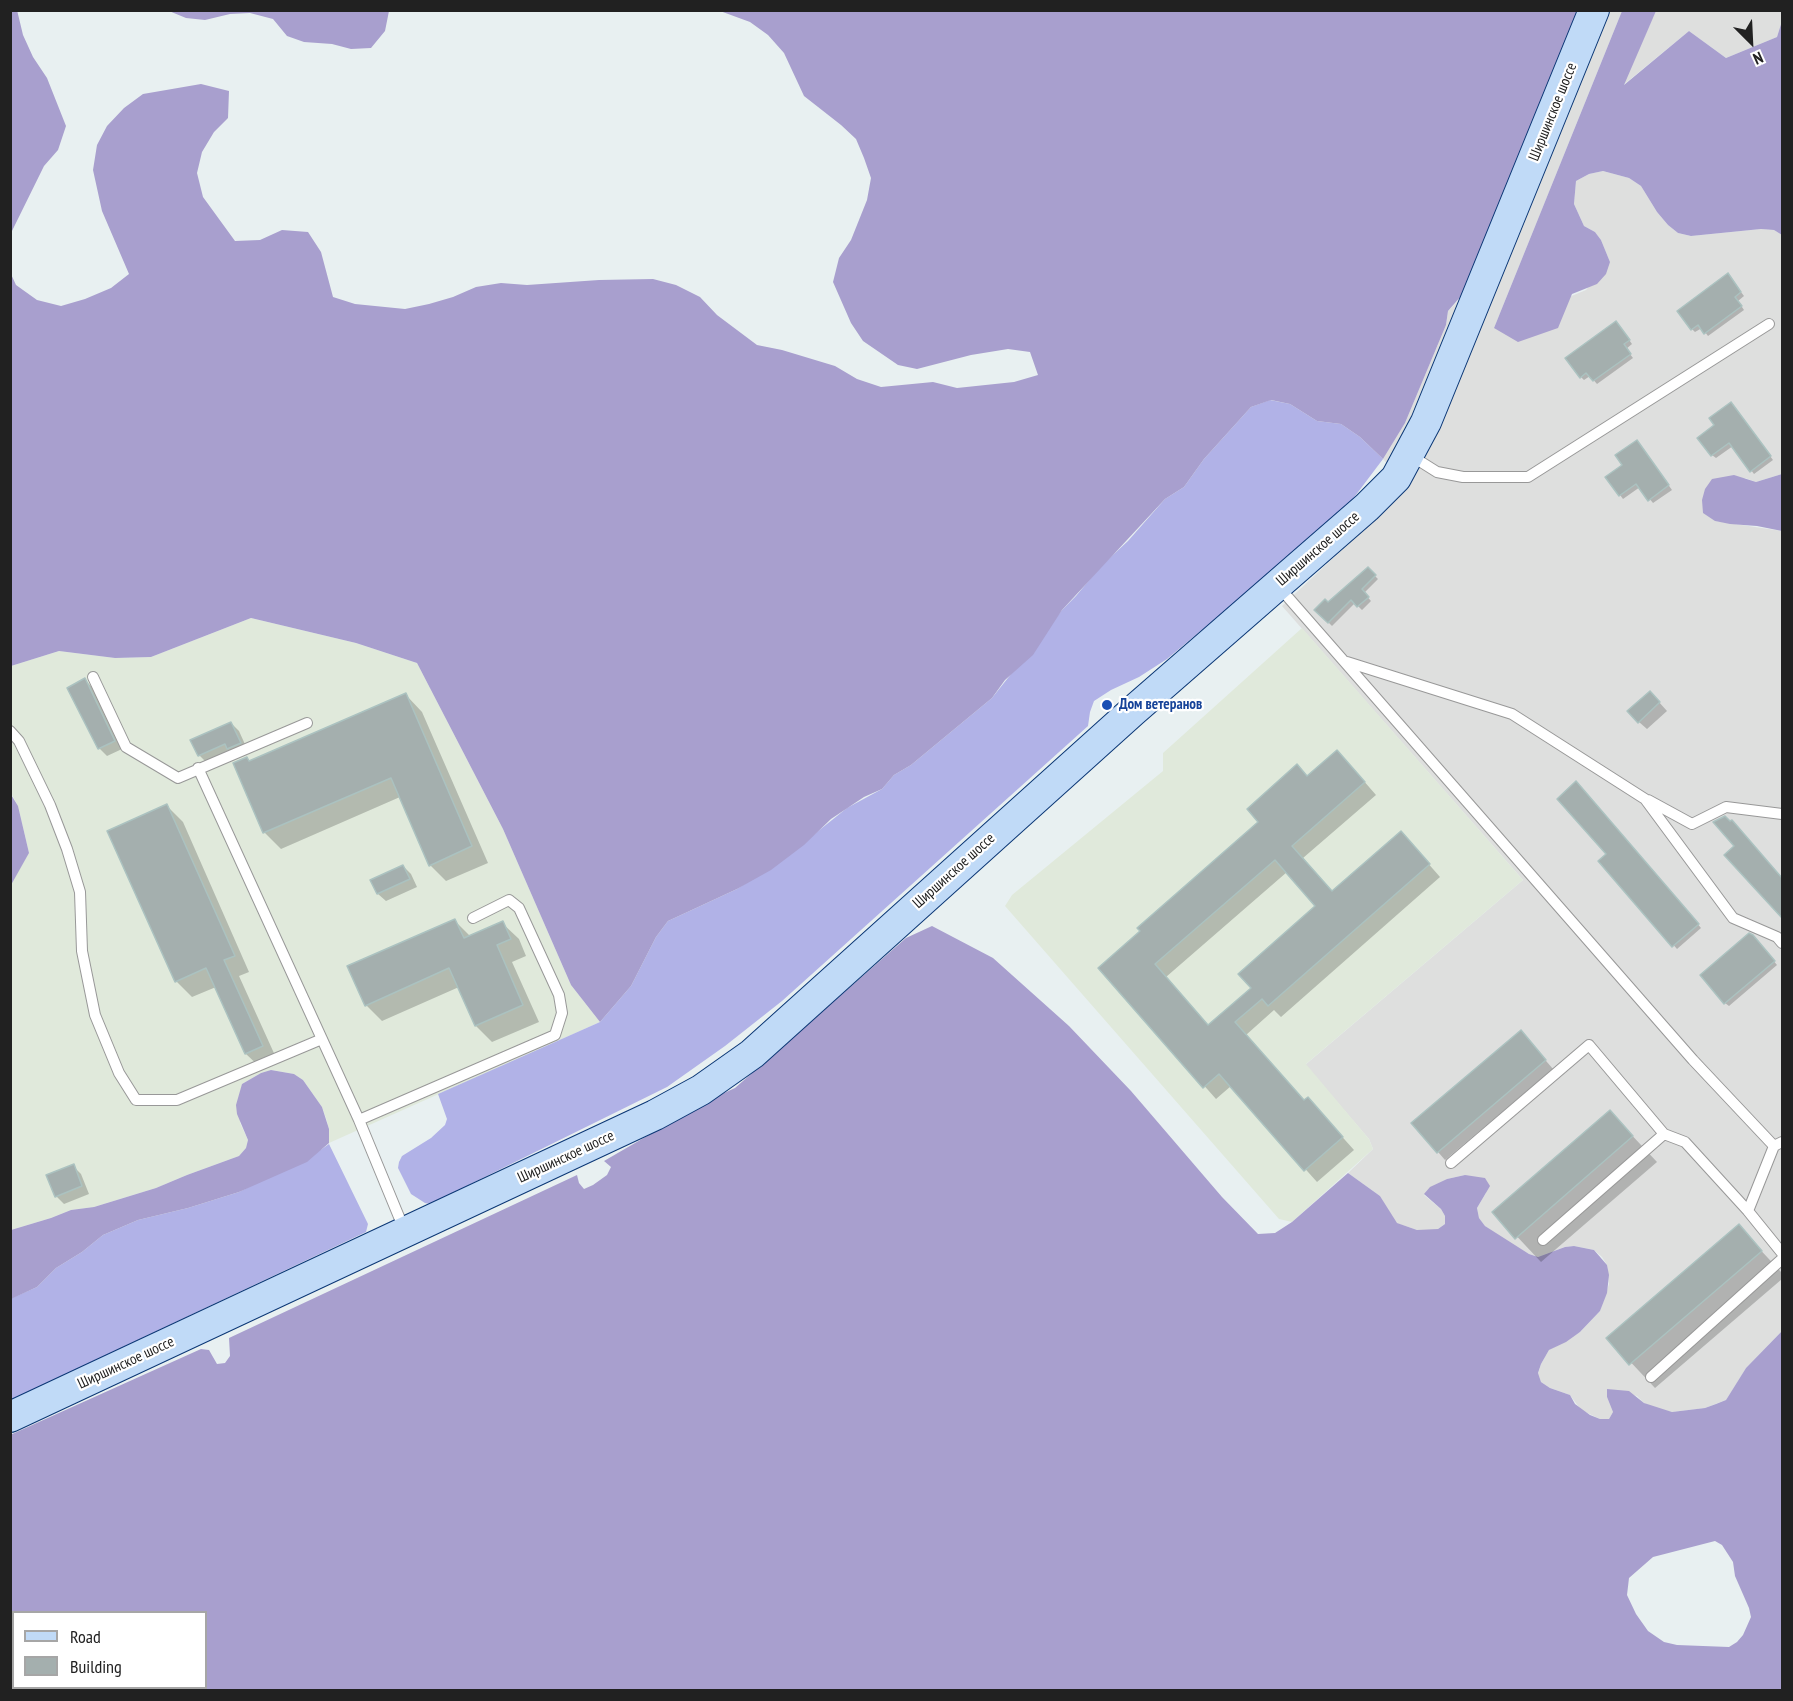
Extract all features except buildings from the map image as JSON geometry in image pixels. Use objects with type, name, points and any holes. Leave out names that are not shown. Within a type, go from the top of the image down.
[{"type":"main road","name":"Ширшинское шоссе","points":[[10,1417],[656,1115],[701,1090],[752,1054],[1133,711],[1367,507],[1396,478],[1426,422],[1594,10]]},
{"type":"lane","points":[[1410,454],[1437,472],[1463,477],[1528,477],[1769,324]]},
{"type":"lane","points":[[1277,584],[1693,1060],[1778,1144],[1748,1211]]},
{"type":"lane","points":[[1346,662],[1512,714],[1645,799],[1692,824],[1726,807],[1782,814]]},
{"type":"lane","points":[[93,677],[126,747],[178,778],[308,723]]},
{"type":"lane","points":[[10,730],[19,741],[30,762],[67,849],[80,892],[82,951],[95,1015],[118,1073],[136,1100],[177,1100],[322,1039]]},
{"type":"lane","points":[[198,768],[359,1120],[405,1232]]},
{"type":"lane","points":[[1645,799],[1732,918],[1777,937],[1782,943]]},
{"type":"lane","points":[[359,1120],[555,1035],[562,1013],[559,995],[519,908],[509,900],[473,918]]},
{"type":"lane","points":[[1451,1163],[1589,1045],[1664,1134],[1685,1142],[1748,1211],[1782,1253]]},
{"type":"lane","points":[[1543,1240],[1664,1134]]},
{"type":"lane","points":[[1651,1377],[1782,1259]]},
{"type":"shaded area","points":[[17,10],[23,35],[33,57],[47,78],[66,126],[58,150],[44,166],[11,233],[10,11]]},
{"type":"shaded area","points":[[169,11],[389,11],[385,31],[371,48],[351,49],[332,44],[304,42],[287,36],[273,19],[250,13],[230,14],[205,20],[186,18]]},
{"type":"shaded area","points":[[720,11],[1579,11],[1462,295],[1448,311],[1446,325],[1405,423],[1383,459],[1360,437],[1341,424],[1317,421],[1290,404],[1271,400],[1251,407],[1204,459],[1184,487],[1165,499],[1062,610],[1033,655],[1005,680],[992,698],[911,765],[894,775],[882,789],[864,797],[831,819],[804,845],[771,870],[737,889],[668,921],[656,937],[631,986],[600,1022],[571,985],[503,829],[417,663],[356,643],[251,618],[151,657],[115,658],[59,651],[11,666],[10,272],[16,285],[37,300],[61,306],[111,288],[129,274],[102,211],[93,170],[97,145],[107,126],[124,108],[143,94],[201,84],[229,91],[228,118],[214,132],[202,152],[197,173],[203,197],[235,241],[260,240],[282,230],[308,232],[321,252],[333,297],[355,304],[405,309],[453,297],[476,287],[501,283],[527,285],[653,279],[676,285],[700,297],[717,315],[757,345],[835,366],[857,379],[881,387],[933,382],[957,388],[1014,382],[1038,375],[1030,352],[1008,349],[971,355],[917,369],[898,365],[863,341],[851,323],[833,282],[839,258],[851,240],[867,200],[871,178],[856,139],[804,96],[784,53],[768,35],[750,22]]},
{"type":"shaded area","points":[[1579,11],[1622,11],[1494,328],[1586,290],[1610,262],[1601,240],[1595,232],[1584,226],[1574,204],[1576,181],[1589,174],[1603,171],[1629,178],[1641,186],[1657,212],[1678,233],[1691,236],[1761,229],[1774,230],[1782,235],[1782,474],[1756,482],[1745,478],[1715,521],[1782,531],[1782,1331],[1746,1368],[1726,1400],[1705,1408],[1672,1412],[1653,1408],[1637,1396],[1607,1389],[1607,1397],[1613,1412],[1609,1419],[1600,1419],[1581,1410],[1570,1395],[1550,1388],[1541,1382],[1538,1374],[1549,1350],[1580,1332],[1600,1311],[1609,1284],[1607,1265],[1602,1257],[1594,1250],[1574,1246],[1538,1257],[1503,1239],[1485,1226],[1479,1218],[1477,1208],[1486,1193],[1465,1175],[1447,1179],[1430,1188],[1424,1195],[1441,1209],[1445,1216],[1445,1224],[1438,1229],[1428,1231],[1396,1223],[1380,1196],[1348,1173],[1373,1149],[1369,1139],[1305,1065],[1523,880],[1282,606],[1408,488],[1383,459],[1405,423],[1446,325],[1448,311],[1459,300]]},
{"type":"shaded area","points":[[1622,11],[1656,11],[1624,85],[1689,31],[1726,58],[1777,37],[1782,21],[1782,235],[1774,230],[1761,229],[1691,236],[1678,233],[1657,212],[1641,186],[1629,178],[1603,171],[1589,174],[1576,181],[1574,204],[1584,226],[1595,232],[1601,240],[1610,262],[1606,274],[1597,284],[1572,294],[1558,328],[1518,342],[1494,328]]},
{"type":"shaded area","points":[[1656,11],[1782,11],[1782,21],[1777,37],[1726,58],[1689,31],[1622,86]]},
{"type":"shaded area","points":[[1270,400],[1290,404],[1317,421],[1341,424],[1360,437],[1383,459],[1343,512],[1167,659],[1094,701],[1088,726],[782,1001],[725,1046],[667,1087],[430,1204],[411,1194],[398,1168],[399,1162],[402,1156],[431,1138],[445,1125],[447,1119],[438,1094],[600,1022],[631,986],[656,937],[668,921],[737,889],[787,856],[847,808],[882,789],[894,775],[911,765],[992,698],[1062,610],[1101,566],[1128,541],[1165,499],[1184,487],[1204,459],[1251,407]]},
{"type":"shaded area","points":[[1782,474],[1782,531],[1715,521],[1703,513],[1702,500],[1705,489],[1712,479],[1734,475],[1756,482]]},
{"type":"shaded area","points":[[251,618],[356,643],[417,663],[503,829],[571,985],[600,1022],[329,1143],[329,1129],[322,1107],[303,1080],[294,1074],[272,1070],[261,1073],[242,1084],[240,1123],[248,1140],[246,1148],[239,1156],[156,1188],[94,1207],[71,1210],[11,1230],[10,885],[29,853],[18,806],[11,793],[11,666],[59,651],[115,658],[151,657]]},
{"type":"shaded area","points":[[1302,628],[1523,880],[1306,1064],[1369,1139],[1373,1149],[1292,1222],[1279,1219],[1005,906],[1012,895],[1163,771],[1163,753]]},
{"type":"shaded area","points":[[10,793],[18,806],[29,853],[11,885]]},
{"type":"shaded area","points":[[932,926],[993,958],[1069,1026],[1131,1091],[1222,1197],[1258,1234],[1275,1233],[1292,1222],[1348,1173],[1380,1196],[1397,1223],[1417,1230],[1438,1229],[1445,1224],[1445,1216],[1441,1209],[1424,1194],[1430,1187],[1447,1179],[1465,1175],[1485,1178],[1490,1186],[1477,1208],[1479,1218],[1485,1226],[1529,1254],[1538,1257],[1574,1246],[1594,1250],[1607,1265],[1609,1275],[1607,1293],[1600,1311],[1580,1332],[1549,1350],[1538,1373],[1541,1382],[1570,1395],[1575,1404],[1590,1415],[1600,1419],[1609,1419],[1613,1412],[1607,1397],[1607,1389],[1629,1391],[1644,1403],[1672,1412],[1705,1408],[1726,1400],[1746,1368],[1782,1331],[1782,1690],[11,1690],[10,1435],[201,1349],[209,1350],[217,1364],[225,1363],[230,1356],[229,1338],[577,1175],[584,1189],[593,1185],[607,1175],[611,1167],[604,1161],[711,1099],[735,1088],[906,938]],"holes":[[[1715,1541],[1722,1545],[1733,1562],[1735,1576],[1751,1617],[1743,1635],[1737,1642],[1729,1647],[1677,1645],[1664,1642],[1648,1631],[1627,1595],[1629,1578],[1653,1557]]]},
{"type":"shaded area","points":[[271,1070],[294,1074],[303,1080],[322,1107],[329,1129],[329,1143],[307,1162],[239,1192],[138,1220],[103,1235],[82,1252],[56,1268],[37,1287],[11,1299],[11,1230],[71,1210],[94,1207],[156,1188],[239,1156],[246,1148],[248,1140],[237,1114],[236,1105],[242,1084]]},
{"type":"shaded area","points":[[329,1144],[368,1224],[366,1232],[11,1400],[10,1299],[37,1287],[56,1268],[82,1252],[103,1235],[138,1220],[239,1192]]},
{"type":"place","name":"Дом ветеранов","points":[[1107,705]]}]
